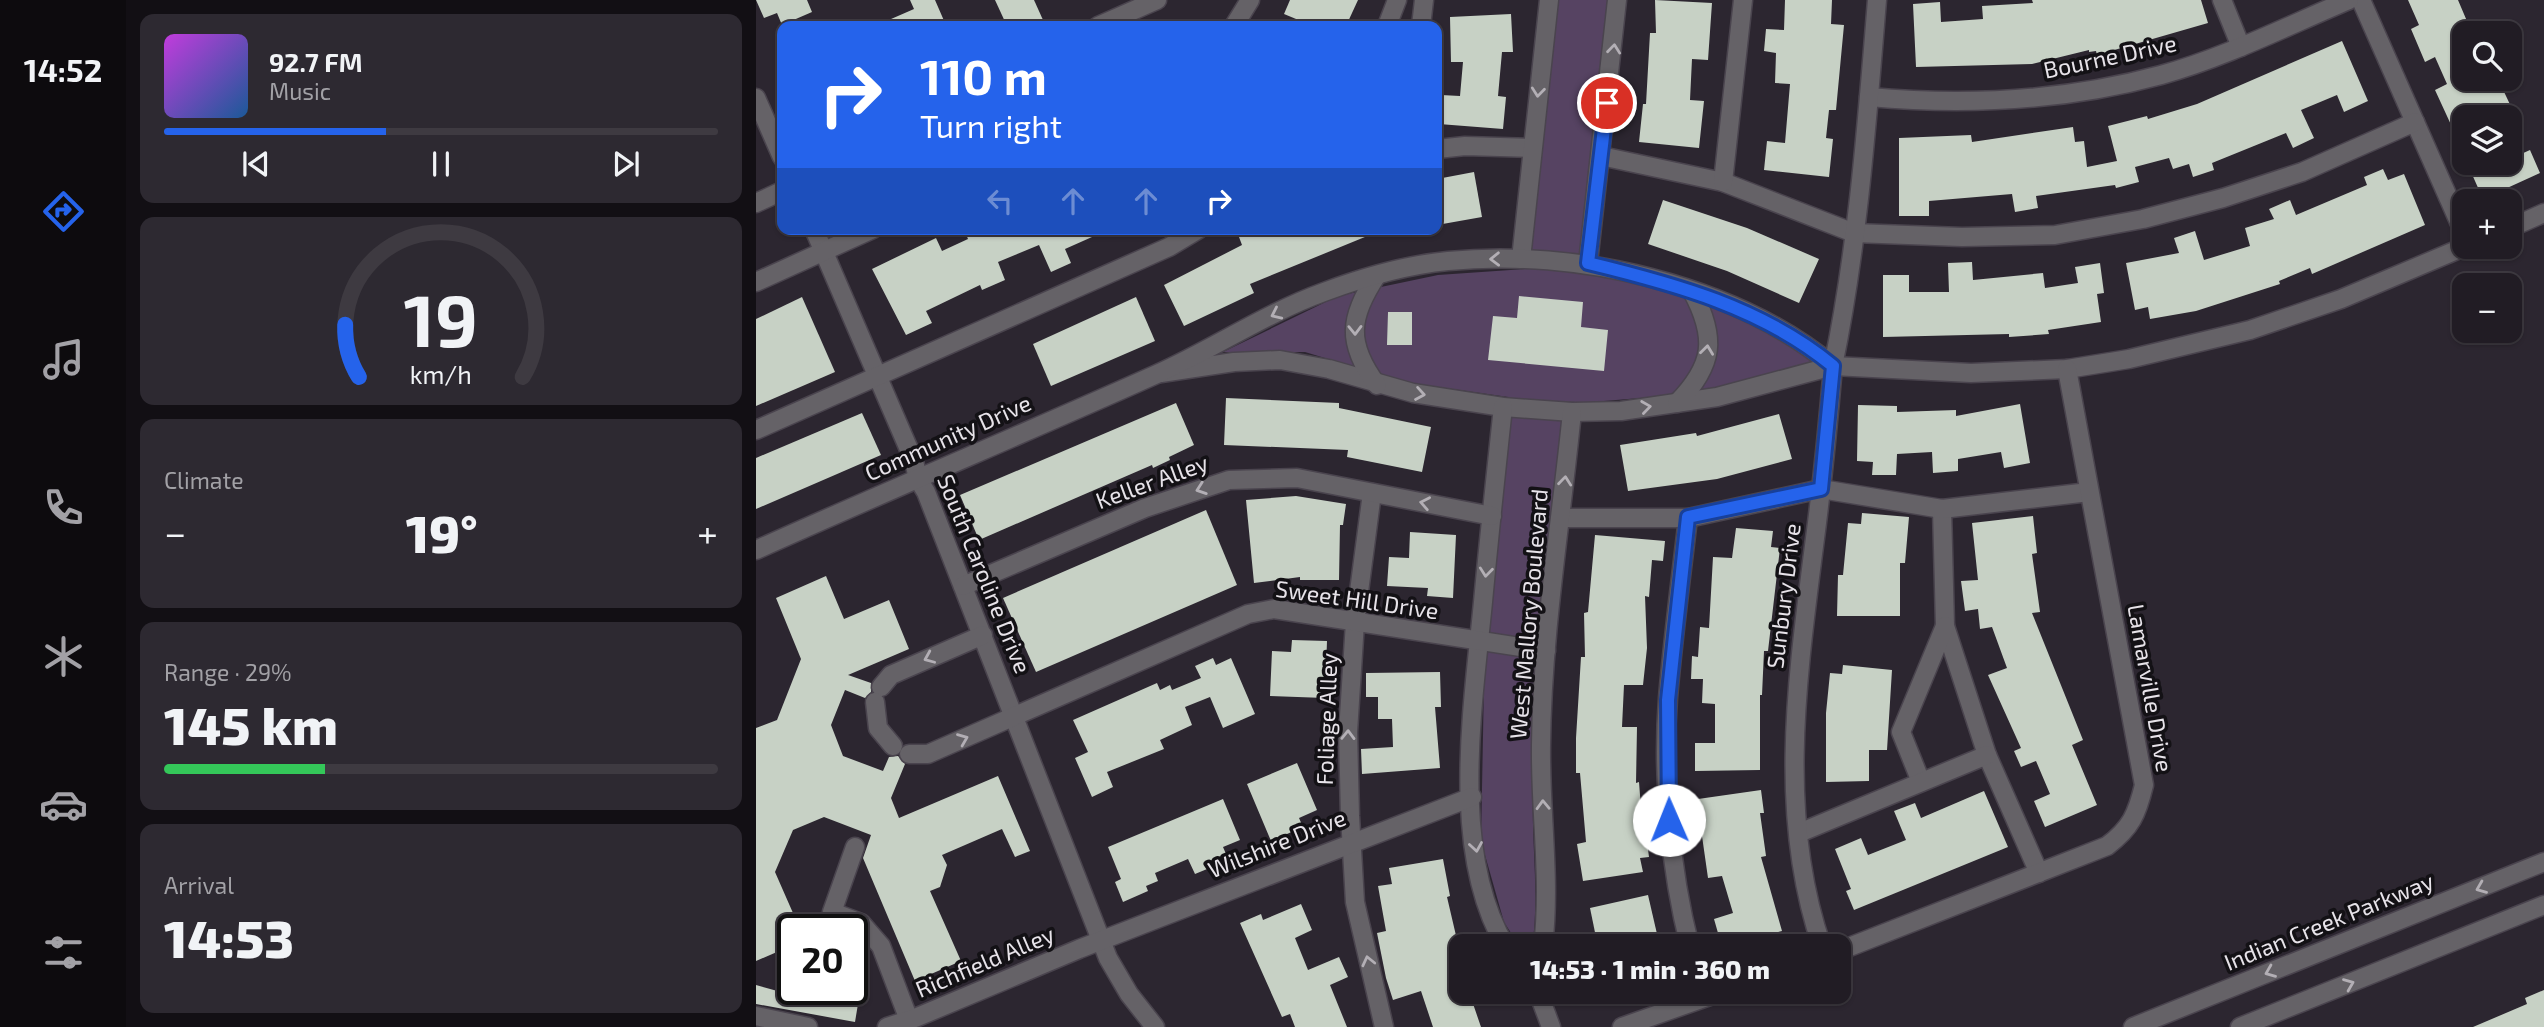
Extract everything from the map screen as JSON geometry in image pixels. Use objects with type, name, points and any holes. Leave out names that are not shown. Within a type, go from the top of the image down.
[{"type":"street","points":[[1109,21],[1157,0]]},
{"type":"street","points":[[1237,21],[1250,0]]},
{"type":"street","points":[[1389,21],[1397,0]]},
{"type":"street","points":[[1422,21],[1424,0]]},
{"type":"street","points":[[1521,259],[1549,0]]},
{"type":"street","points":[[1588,263],[1618,0]]},
{"type":"street","points":[[1723,182],[1743,0]]},
{"type":"street","name":"Sunbury Drive","points":[[1819,934],[1794,800],[1794,730],[1833,366],[1844,314],[1854,233],[1877,0]]},
{"type":"street","points":[[2221,0],[2241,47]]},
{"type":"street","name":"Bourne Drive","points":[[1869,97],[1926,102],[2031,99],[2068,94],[2162,74],[2241,47],[2349,0]]},
{"type":"street","points":[[2361,0],[2452,206]]},
{"type":"street","points":[[756,98],[777,146]]},
{"type":"street","points":[[1601,156],[1723,182],[1854,233],[1962,237],[2055,235],[2143,219],[2223,198],[2302,172],[2415,122]]},
{"type":"street","points":[[1442,149],[1532,148]]},
{"type":"street","points":[[756,203],[777,193]]},
{"type":"street","points":[[2522,223],[2544,213]]},
{"type":"street","name":"South Caroline Drive","points":[[817,235],[914,461],[918,479],[926,492],[1102,940],[1129,994],[1155,1027]]},
{"type":"street","points":[[756,282],[860,235]]},
{"type":"street","points":[[756,430],[853,389],[877,374],[1169,247],[1189,235]]},
{"type":"street","points":[[1161,373],[1234,362],[1280,360],[1329,369],[1377,385],[1503,407],[1572,412],[1621,411],[1717,397],[1833,366],[1971,373],[2067,369],[2140,356],[2250,330],[2341,299],[2452,252]]},
{"type":"street","points":[[1161,373],[1321,293],[1377,275],[1448,261],[1521,259],[1588,263],[1692,291],[1785,331],[1833,366]]},
{"type":"street","points":[[1377,275],[1362,299],[1355,318],[1354,336],[1359,355],[1377,385]]},
{"type":"street","points":[[1677,403],[1703,372],[1710,346],[1702,310],[1692,291]]},
{"type":"street","name":"Lamarville Drive","points":[[1851,946],[2107,846],[2125,832],[2138,809],[2144,785],[2067,369]]},
{"type":"street","name":"Community Drive","points":[[756,550],[1161,373]]},
{"type":"street","points":[[1501,934],[1482,886],[1472,829],[1471,723],[1503,407]]},
{"type":"street","name":"West Mallory Boulevard","points":[[1544,934],[1547,880],[1541,746],[1546,651],[1572,412]]},
{"type":"street","name":"Keller Alley","points":[[963,586],[1145,508],[1229,480],[1297,478],[1492,516]]},
{"type":"street","points":[[1561,518],[1688,517],[1821,489],[1942,509],[2089,492]]},
{"type":"street","name":"Foliage Alley","points":[[1372,493],[1355,622],[1348,732],[1354,902],[1384,1027]]},
{"type":"street","points":[[1942,509],[1945,626],[1987,755],[2039,873]]},
{"type":"street","points":[[1687,934],[1669,820],[1668,700],[1688,517]]},
{"type":"street","name":"Sweet Hill Drive","points":[[983,635],[891,675],[878,694],[878,728],[901,750],[928,754],[1248,614],[1274,609],[1479,643],[1546,651]]},
{"type":"street","points":[[1921,782],[1901,732],[1945,626]]},
{"type":"street","points":[[1799,833],[1987,755]]},
{"type":"street","name":"Wilshire Drive","points":[[1102,940],[1352,841],[1472,797]]},
{"type":"street","points":[[855,847],[832,912],[861,923],[881,946],[909,1020]]},
{"type":"street","name":"Indian Creek Parkway","points":[[2133,1027],[2544,862]]},
{"type":"street","points":[[2240,1027],[2544,905]]},
{"type":"street","name":"Richfield Alley","points":[[887,1027],[1102,940]]},
{"type":"street","points":[[1542,1004],[1551,1027]]},
{"type":"street","points":[[1622,1027],[1680,1004]]},
{"type":"street","points":[[756,1016],[808,1027]]},
{"type":"shaded area","points":[[1554,0],[1609,0],[1585,259],[1754,321],[1818,364],[1712,392],[1568,404],[1547,598],[1535,743],[1533,934],[1512,934],[1504,922],[1481,841],[1485,630],[1508,397],[1404,382],[1305,352],[1223,352],[1338,296],[1438,275],[1525,269]]},
{"type":"building","points":[[756,0],[807,0],[812,12],[791,21],[780,21],[777,13],[764,18]]},
{"type":"building","points":[[910,0],[935,0],[944,21],[886,21],[914,9]]},
{"type":"building","points":[[995,0],[1034,0],[1043,20],[1041,21],[1005,21]]},
{"type":"building","points":[[1290,0],[1358,0],[1348,21],[1301,21],[1284,14]]},
{"type":"building","points":[[1655,0],[1712,3],[1708,60],[1692,59],[1690,100],[1704,101],[1699,148],[1639,142],[1643,104],[1646,104],[1650,33],[1656,33]]},
{"type":"building","points":[[1785,0],[1832,0],[1831,24],[1844,25],[1836,110],[1829,110],[1826,138],[1833,139],[1829,177],[1764,170],[1767,141],[1785,143],[1790,84],[1775,83],[1776,53],[1764,51],[1766,29],[1784,30]]},
{"type":"building","points":[[2032,0],[2201,0],[2208,23],[2097,55],[2096,51],[2089,50],[2032,64],[1916,67],[1913,4],[1940,2],[1941,22],[1983,19],[1982,6],[2033,3]]},
{"type":"building","points":[[2408,0],[2458,0],[2467,21],[2452,21],[2452,91],[2504,91],[2510,105],[2452,105],[2452,127],[2435,90],[2447,84],[2435,57],[2425,62],[2411,29],[2419,25]]},
{"type":"building","points":[[1511,14],[1513,52],[1502,52],[1498,96],[1506,97],[1503,129],[1442,124],[1442,95],[1460,96],[1463,62],[1451,62],[1450,17]]},
{"type":"building","points":[[2342,41],[2368,101],[2344,112],[2337,95],[2301,110],[2314,138],[2293,148],[2286,133],[2212,163],[2214,170],[2193,177],[2189,164],[2173,169],[2169,158],[2135,167],[2139,182],[2116,188],[2115,185],[2036,196],[2038,208],[2015,212],[2012,194],[1929,201],[1929,216],[1899,216],[1899,138],[1971,135],[1972,142],[2073,127],[2075,142],[2084,141],[2087,167],[2117,161],[2108,126],[2147,116],[2148,119],[2197,104]]},
{"type":"building","points":[[2530,150],[2540,173],[2505,189],[2479,189],[2472,175],[2522,175],[2522,154]]},
{"type":"building","points":[[2383,169],[2388,180],[2404,174],[2425,225],[2312,274],[2310,268],[2279,281],[2280,284],[2196,311],[2150,319],[2148,307],[2135,310],[2126,263],[2179,253],[2174,238],[2195,231],[2204,260],[2250,246],[2245,228],[2274,219],[2269,209],[2290,200],[2296,215],[2367,185],[2364,177]]},
{"type":"building","points":[[1474,172],[1482,217],[1442,224],[1442,178]]},
{"type":"building","points":[[1663,200],[1747,228],[1819,259],[1799,303],[1727,271],[1648,244]]},
{"type":"building","points":[[966,235],[1096,235],[1065,249],[1071,263],[1051,272],[1039,245],[998,262],[1005,280],[982,290],[980,285],[926,311],[932,323],[906,335],[872,269],[936,238],[942,251],[968,239]]},
{"type":"building","points":[[1370,235],[1250,284],[1254,293],[1184,326],[1164,285],[1242,245],[1239,237]]},
{"type":"building","points":[[1972,262],[1973,280],[2043,273],[2045,288],[2078,283],[2075,267],[2100,263],[2104,293],[2097,294],[2101,322],[2048,330],[2049,334],[2009,337],[2009,334],[1883,337],[1883,275],[1909,275],[1909,292],[1949,292],[1948,263]]},
{"type":"building","points":[[1519,296],[1583,302],[1581,327],[1608,330],[1604,371],[1488,360],[1493,316],[1517,318]]},
{"type":"building","points":[[802,297],[835,372],[756,406],[756,319]]},
{"type":"building","points":[[1136,297],[1155,341],[1051,386],[1033,344]]},
{"type":"building","points":[[1388,312],[1412,312],[1412,345],[1387,345]]},
{"type":"building","points":[[1226,398],[1339,403],[1339,408],[1431,427],[1422,472],[1347,457],[1348,450],[1224,445]]},
{"type":"building","points":[[1176,403],[1194,445],[1153,468],[1152,465],[979,540],[960,495]]},
{"type":"building","points":[[2020,404],[2030,463],[2004,468],[2001,452],[1958,459],[1958,471],[1933,473],[1932,452],[1897,454],[1896,475],[1872,475],[1873,462],[1857,461],[1858,405],[1897,406],[1897,412],[1956,410],[1956,416]]},
{"type":"building","points":[[862,413],[881,455],[756,509],[756,458]]},
{"type":"building","points":[[1779,414],[1792,459],[1717,479],[1628,491],[1620,445],[1696,433],[1697,436]]},
{"type":"building","points":[[1296,496],[1346,504],[1343,525],[1340,525],[1339,580],[1300,580],[1300,577],[1254,583],[1246,500]]},
{"type":"building","points":[[1206,510],[1237,585],[1036,672],[1003,598]]},
{"type":"building","points":[[1862,513],[1909,517],[1905,563],[1900,563],[1900,616],[1837,616],[1838,575],[1843,575],[1848,523],[1861,524]]},
{"type":"building","points":[[2033,516],[2037,553],[2032,554],[2040,612],[2032,613],[2083,740],[2072,745],[2097,805],[2045,827],[2034,801],[2050,794],[2036,761],[2021,767],[2014,751],[2021,748],[1988,675],[2007,668],[1992,627],[1980,629],[1978,609],[1965,611],[1961,581],[1978,580],[1972,523]]},
{"type":"building","points":[[1736,528],[1773,531],[1771,547],[1780,548],[1760,695],[1760,770],[1695,771],[1695,743],[1715,743],[1715,704],[1702,703],[1703,679],[1691,679],[1692,656],[1698,657],[1700,627],[1709,628],[1713,557],[1732,558]]},
{"type":"building","points":[[1410,532],[1456,535],[1453,598],[1427,596],[1428,588],[1387,586],[1389,557],[1409,558]]},
{"type":"building","points":[[1595,535],[1665,541],[1663,561],[1652,560],[1649,597],[1645,596],[1647,648],[1643,685],[1624,685],[1622,727],[1637,727],[1636,783],[1639,782],[1643,834],[1646,834],[1649,857],[1640,858],[1643,872],[1583,881],[1577,844],[1586,842],[1580,773],[1576,773],[1576,738],[1581,657],[1585,657],[1584,613],[1588,612]]},
{"type":"building","points":[[826,576],[844,619],[889,600],[909,649],[848,675],[871,683],[871,692],[865,698],[845,690],[831,725],[843,756],[883,771],[889,757],[898,756],[905,764],[891,798],[899,818],[998,776],[1030,851],[1015,857],[1002,829],[942,855],[947,865],[940,887],[930,891],[961,961],[915,981],[863,858],[871,835],[824,817],[793,830],[775,872],[793,914],[777,914],[777,952],[756,961],[756,728],[777,720],[801,659],[776,598]]},
{"type":"building","points":[[1292,640],[1327,641],[1325,698],[1270,696],[1272,651],[1291,652]]},
{"type":"building","points":[[1213,658],[1216,665],[1231,658],[1255,714],[1223,728],[1210,697],[1185,707],[1192,725],[1160,740],[1164,749],[1107,772],[1113,787],[1092,797],[1075,758],[1088,752],[1073,720],[1157,683],[1160,690],[1170,685],[1172,690],[1201,678],[1195,666]]},
{"type":"building","points":[[1843,665],[1892,670],[1887,750],[1869,750],[1869,781],[1826,782],[1826,713],[1830,673],[1842,674]]},
{"type":"building","points":[[1440,672],[1441,707],[1435,707],[1440,768],[1362,774],[1361,749],[1393,747],[1392,719],[1378,719],[1378,697],[1366,697],[1366,673]]},
{"type":"building","points":[[1297,763],[1317,810],[1299,818],[1303,827],[1271,841],[1247,784]]},
{"type":"building","points":[[1761,790],[1764,813],[1760,813],[1766,856],[1761,857],[1782,931],[1771,934],[1718,934],[1714,919],[1733,913],[1722,876],[1708,878],[1700,822],[1687,824],[1684,801]]},
{"type":"building","points":[[1984,791],[2008,847],[1854,910],[1846,891],[1851,889],[1835,849],[1861,838],[1868,855],[1906,840],[1894,811],[1915,803],[1921,818]]},
{"type":"building","points":[[1223,799],[1240,840],[1223,847],[1226,854],[1210,861],[1212,867],[1195,874],[1188,859],[1155,873],[1158,881],[1146,886],[1148,891],[1123,902],[1115,882],[1121,879],[1108,847]]},
{"type":"building","points":[[1443,859],[1450,896],[1447,897],[1456,934],[1449,934],[1449,1004],[1473,1004],[1481,1027],[1433,1027],[1421,991],[1393,1000],[1377,933],[1386,931],[1378,886],[1392,884],[1389,868]]},
{"type":"building","points":[[1648,895],[1657,934],[1595,934],[1590,908]]},
{"type":"building","points":[[1301,904],[1312,930],[1295,938],[1308,970],[1339,957],[1348,977],[1330,985],[1347,1027],[1295,1027],[1290,1014],[1282,1017],[1240,923],[1261,914],[1263,920]]},
{"type":"building","points":[[756,985],[777,991],[777,1005],[858,1005],[855,1022],[756,1004]]},
{"type":"building","points":[[2544,990],[2544,1027],[2473,1027],[2527,1004],[2525,998]]},
{"type":"route","points":[[1607,103],[1588,263],[1692,291],[1743,310],[1811,347],[1833,366],[1821,489],[1688,517],[1668,700],[1669,820]]}]
